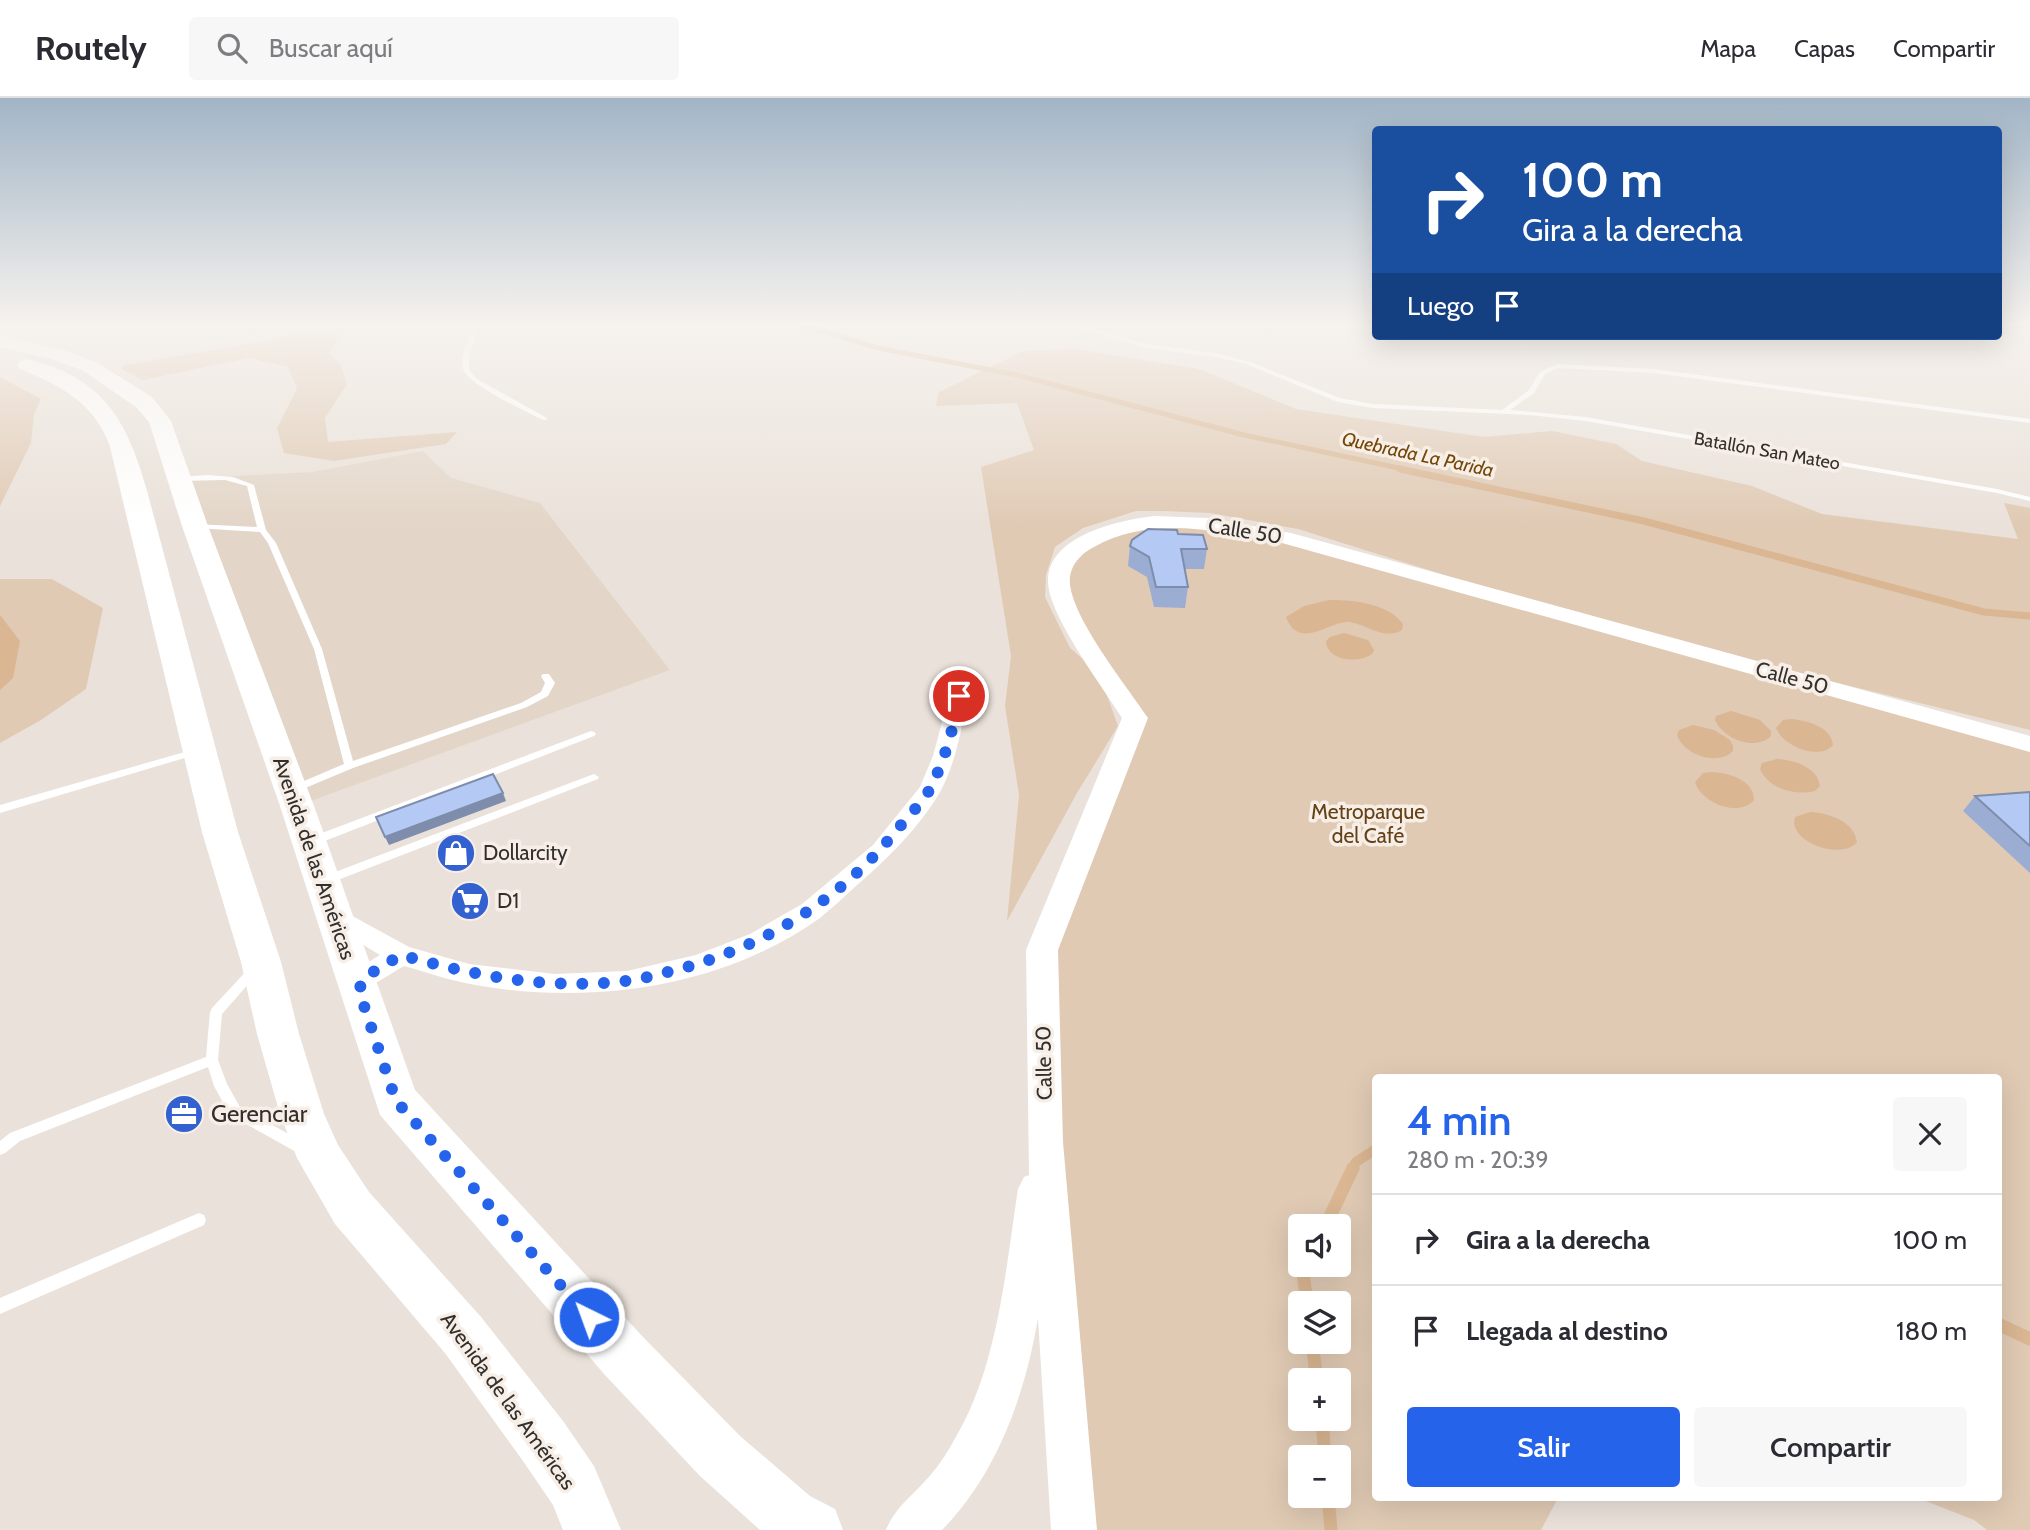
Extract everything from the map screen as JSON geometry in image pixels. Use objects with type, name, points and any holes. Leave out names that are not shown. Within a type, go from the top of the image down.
[{"type":"main road","name":"Avenida de las Américas","points":[[79,391],[87,396],[117,431],[134,486],[220,832],[261,962],[278,1034],[302,1114],[320,1158],[352,1208],[463,1335],[543,1441],[574,1486],[592,1530]]},
{"type":"main road","name":"Avenida de las Américas","points":[[129,391],[144,402],[160,421],[195,526],[330,899],[396,1101],[624,1356],[720,1455],[789,1517],[814,1530]]},
{"type":"street","name":"Calle 50","points":[[1074,1530],[1045,1142],[1042,950],[1135,718],[1068,612],[1059,585],[1062,566],[1074,551],[1109,529],[1147,521],[1201,524],[1284,537],[2030,744]]},
{"type":"street","points":[[330,899],[401,955],[469,974],[555,984],[627,981],[700,964],[759,942],[811,911],[881,851],[930,790],[944,756],[959,696]]},
{"type":"street","points":[[359,991],[363,978],[401,955]]},
{"type":"street","name":"Calle 50","points":[[909,1530],[957,1481],[983,1435],[1003,1380],[1014,1334],[1045,1142]]},
{"type":"lane","points":[[494,391],[545,419]]},
{"type":"lane","name":"Batallón San Mateo","points":[[1316,391],[1338,400],[1373,406],[1503,412],[1613,423],[2030,499]]},
{"type":"lane","points":[[1503,412],[1528,398],[1533,391]]},
{"type":"lane","points":[[1807,391],[2030,421]]},
{"type":"lane","points":[[180,479],[222,477],[250,485],[262,530],[272,543],[318,649],[349,766]]},
{"type":"lane","points":[[195,526],[262,530]]},
{"type":"lane","points":[[292,790],[349,766],[524,705],[545,694],[550,683],[546,676]]},
{"type":"lane","points":[[309,842],[448,794],[591,734]]},
{"type":"lane","points":[[0,809],[201,750]]},
{"type":"lane","points":[[330,899],[461,822],[594,777]]},
{"type":"lane","points":[[261,962],[216,1012],[212,1060],[221,1087],[235,1111],[320,1158]]},
{"type":"lane","points":[[0,1149],[15,1137],[212,1060]]},
{"type":"lane","points":[[0,1306],[198,1220]]},
{"type":"shaded area","points":[[423,451],[451,478],[540,503],[670,670],[297,806],[180,479],[313,472]]},
{"type":"shaded area","points":[[1329,600],[1359,602],[1379,607],[1403,624],[1402,630],[1382,633],[1349,622],[1307,633],[1292,627],[1286,617],[1304,606]]},
{"type":"shaded area","points":[[0,615],[20,641],[13,678],[0,690]]},
{"type":"shaded area","points":[[1344,633],[1368,640],[1374,650],[1372,654],[1352,660],[1337,657],[1328,648],[1326,641]]},
{"type":"shaded area","points":[[1731,711],[1760,720],[1771,731],[1771,736],[1764,741],[1748,743],[1724,732],[1715,720],[1716,716]]},
{"type":"shaded area","points":[[1792,719],[1823,729],[1828,733],[1833,745],[1819,752],[1793,746],[1776,728],[1783,720]]},
{"type":"shaded area","points":[[1693,725],[1714,730],[1730,740],[1733,751],[1718,758],[1693,753],[1680,742],[1677,735],[1679,730]]},
{"type":"shaded area","points":[[1777,759],[1803,765],[1814,773],[1820,786],[1815,791],[1791,792],[1776,786],[1760,769],[1762,763]]},
{"type":"shaded area","points":[[1703,773],[1733,776],[1745,783],[1750,787],[1754,800],[1739,808],[1712,802],[1699,790],[1695,782]]},
{"type":"shaded area","points":[[1810,812],[1840,820],[1851,829],[1857,842],[1840,850],[1817,846],[1807,841],[1795,826],[1795,817]]},
{"type":"green space","points":[[0,391],[26,391],[41,399],[34,414],[31,443],[0,506]]},
{"type":"green space","points":[[296,391],[343,391],[325,418],[328,442],[457,432],[446,444],[334,461],[284,453],[277,428]]},
{"type":"green space","points":[[1252,391],[1296,409],[1484,437],[1552,431],[1616,444],[1642,461],[1752,486],[1822,514],[2018,539],[2004,503],[2030,508],[2030,730],[1797,673],[1457,579],[1298,529],[1210,513],[1136,511],[1083,528],[1055,547],[1046,575],[1045,597],[1070,648],[1099,673],[1118,726],[1077,793],[1007,921],[1019,795],[1005,706],[1011,656],[981,467],[1034,450],[1017,403],[936,406],[939,392]]},
{"type":"green space","name":"Metroparque del Café","points":[[1147,521],[1284,537],[2030,744],[2030,1530],[1987,1530],[1974,1520],[1926,1501],[2002,1501],[2002,1074],[1372,1074],[1372,1501],[1556,1501],[1541,1530],[1074,1530],[1042,950],[1135,718],[1058,585],[1074,551]]},
{"type":"green space","points":[[0,579],[52,579],[103,608],[86,689],[41,720],[0,743]]},
{"type":"building","points":[[1148,529],[1177,530],[1178,534],[1203,535],[1207,549],[1181,549],[1188,587],[1156,587],[1149,557],[1130,546],[1132,540]]},
{"type":"building","points":[[493,774],[503,793],[385,837],[376,817]]},
{"type":"building","points":[[2030,792],[2030,846],[1975,796]]},
{"type":"waterway","name":"Quebrada La Parida","points":[[1077,391],[1244,435],[1408,470]]},
{"type":"waterway","name":"Quebrada La Parida","points":[[1400,469],[1644,521],[1984,612],[2030,616]]},
{"type":"waterway","points":[[1352,1169],[1356,1162],[1372,1152]]},
{"type":"waterway","points":[[1331,1214],[1353,1168]]},
{"type":"waterway","points":[[1304,1277],[1305,1291]]},
{"type":"waterway","points":[[2002,1326],[2030,1339]]},
{"type":"waterway","points":[[1314,1354],[1315,1368]]},
{"type":"waterway","points":[[1323,1431],[1324,1445]]},
{"type":"waterway","points":[[1329,1508],[1331,1530]]},
{"type":"place","name":"Dollarcity","points":[[456,853]]},
{"type":"place","name":"D1","points":[[470,901]]},
{"type":"place","name":"Gerenciar","points":[[184,1114]]},
{"type":"route","points":[[589,1317],[396,1101],[359,991],[363,978],[401,955],[469,974],[537,982],[555,984],[627,981],[700,964],[759,942],[811,911],[881,851],[930,790],[944,756],[959,696]]}]
